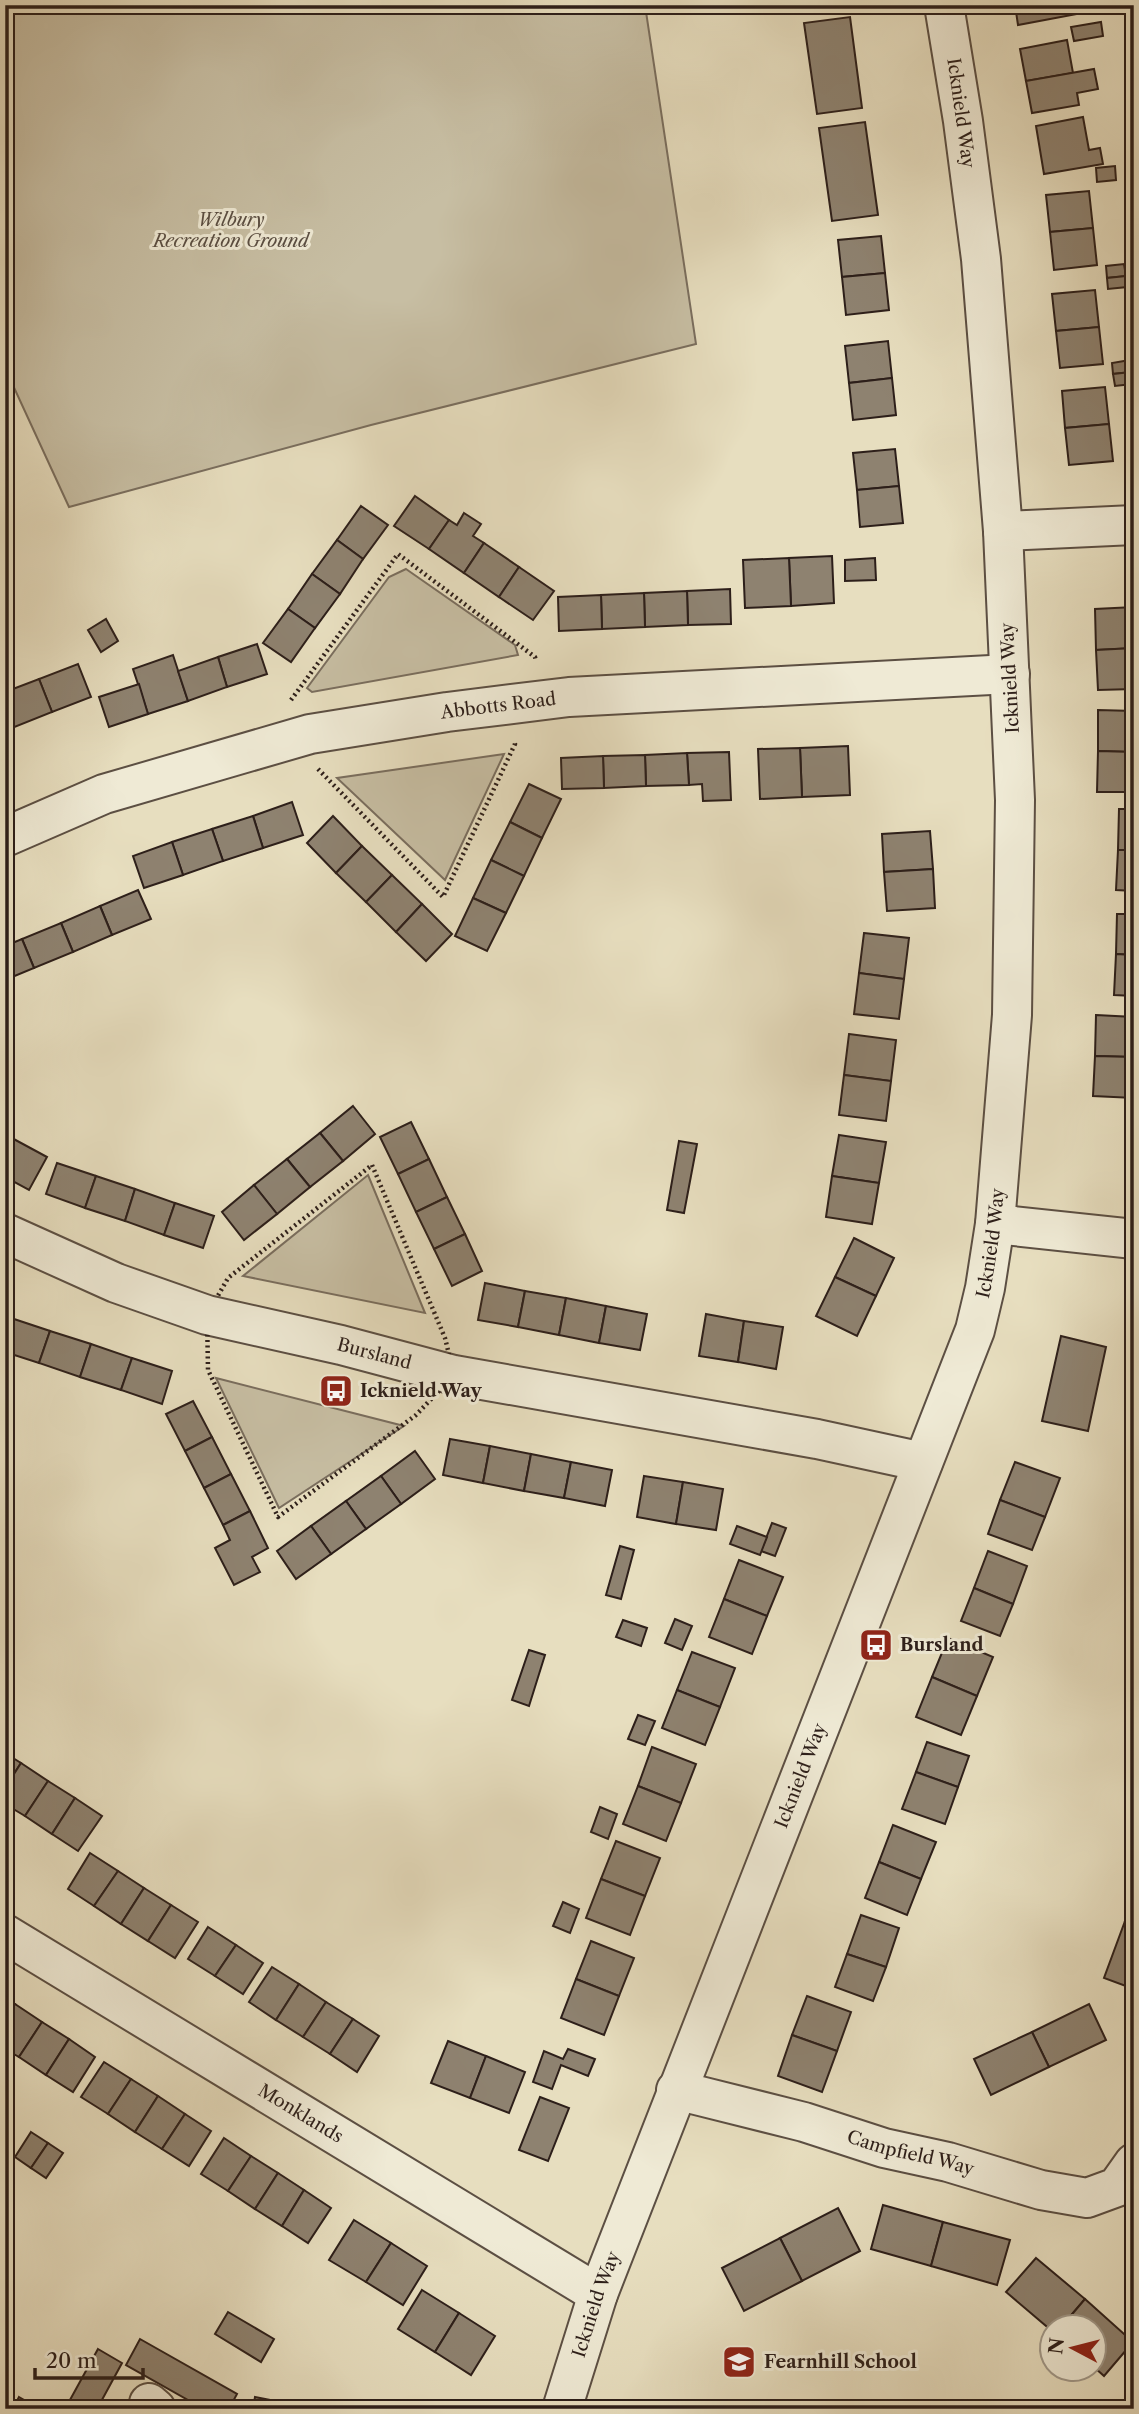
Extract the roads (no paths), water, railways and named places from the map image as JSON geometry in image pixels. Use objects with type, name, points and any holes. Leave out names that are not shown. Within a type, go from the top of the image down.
[{"type":"street","name":"Icknield Way","points":[[562,2409],[597,2294],[975,1331],[985,1288],[995,1224],[1012,1002],[1016,800],[1003,531],[981,259],[944,5]]},
{"type":"street","points":[[1003,531],[1134,525]]},
{"type":"street","name":"Abbotts Road","points":[[5,837],[104,794],[310,734],[569,697],[1010,674]]},
{"type":"street","points":[[995,1224],[1134,1239]]},
{"type":"street","name":"Bursland","points":[[5,1233],[116,1283],[206,1315],[341,1345],[454,1375],[817,1439],[923,1462]]},
{"type":"street","name":"Monklands","points":[[5,1934],[597,2294]]},
{"type":"street","name":"Campfield Way","points":[[676,2090],[804,2123],[884,2148],[948,2162],[1041,2190],[1087,2198],[1117,2186],[1134,2163]]},
{"type":"place","name":"Icknield Way","points":[[336,1391]]},
{"type":"place","name":"Bursland","points":[[876,1645]]},
{"type":"place","name":"Fearnhill School","points":[[739,2362]]},
{"type":"park label","name":"Wilbury Recreation Ground","points":[[231,230]]}]
